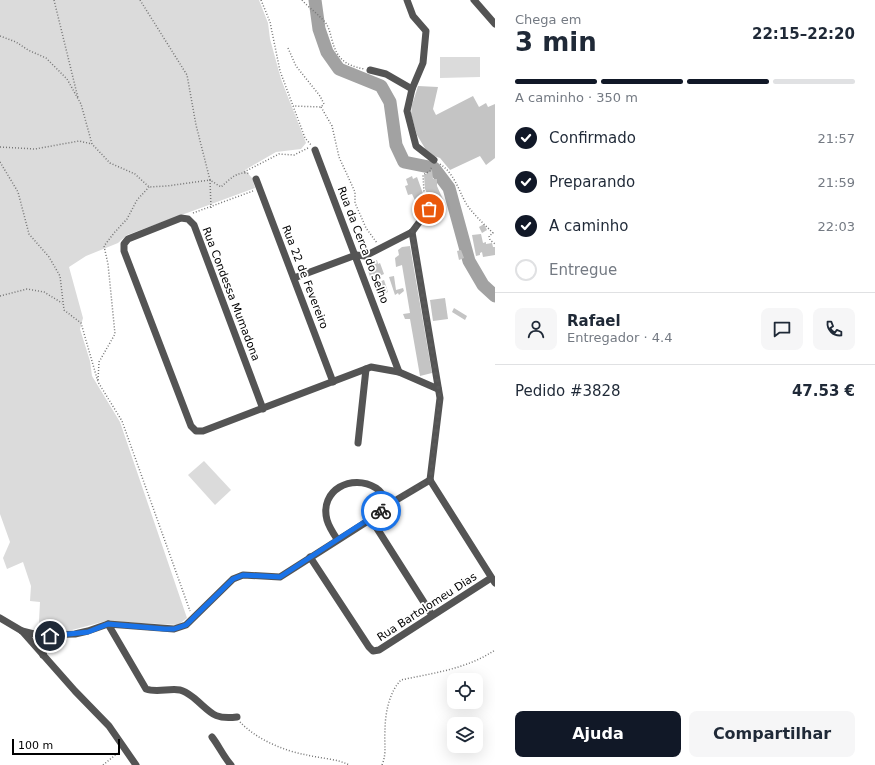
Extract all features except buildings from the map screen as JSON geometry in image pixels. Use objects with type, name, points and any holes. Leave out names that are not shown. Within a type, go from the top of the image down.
[{"type":"street","points":[[406,0],[413,16],[426,30],[423,63],[412,89],[407,111],[416,146],[434,160]]},
{"type":"street","points":[[474,0],[495,24]]},
{"type":"street","points":[[370,70],[386,74],[412,89]]},
{"type":"street","name":"Rua da Cerca do Selho","points":[[313,148],[356,254],[399,372]]},
{"type":"street","name":"Rua 22 de Fevereiro","points":[[256,180],[333,382]]},
{"type":"street","points":[[294,278],[356,254],[365,256],[412,232],[429,209]]},
{"type":"street","name":"Rua Condessa Mumadona","points":[[181,218],[188,219],[194,225],[262,409],[203,431],[196,431],[191,426],[124,251],[124,244],[128,239],[181,218]]},
{"type":"street","points":[[412,232],[440,398],[430,480],[493,581]]},
{"type":"street","points":[[262,409],[371,367],[399,372],[438,389]]},
{"type":"street","points":[[358,444],[366,369]]},
{"type":"street","points":[[0,618],[22,631],[38,635],[88,632],[108,624],[174,629],[186,625],[233,579],[243,575],[280,577],[389,505],[430,480]]},
{"type":"street","points":[[337,539],[329,526],[326,513],[328,500],[336,489],[354,482],[366,484],[380,492],[389,505]]},
{"type":"street","points":[[371,518],[432,615]]},
{"type":"street","name":"Rua Bartolomeu Dias","points":[[310,557],[373,651],[379,650],[432,615],[493,581]]},
{"type":"street","points":[[108,624],[146,689],[151,691],[180,690],[190,695],[208,712],[214,715],[228,718],[237,717]]},
{"type":"street","points":[[22,631],[75,691],[109,726],[136,765]]},
{"type":"street","points":[[34,645],[37,641],[44,638],[64,634]]},
{"type":"street","points":[[43,655],[47,645],[64,634]]},
{"type":"street","points":[[212,737],[231,765]]},
{"type":"path","points":[[54,0],[79,100],[92,144],[110,163],[135,174],[149,186],[167,186],[210,180],[221,187],[232,177],[279,154],[294,155],[313,148],[305,138],[280,71],[270,22],[261,0]]},
{"type":"path","points":[[140,0],[187,75],[196,125],[210,180],[211,208]]},
{"type":"path","points":[[302,0],[329,29],[336,53],[342,61],[352,66],[370,70]]},
{"type":"path","points":[[0,36],[16,42],[28,50],[46,58],[67,79],[79,100]]},
{"type":"path","points":[[288,48],[296,66],[320,96],[324,104],[321,107]]},
{"type":"path","points":[[293,106],[321,107]]},
{"type":"path","points":[[321,107],[332,126],[339,157],[355,192],[356,203],[366,228],[380,248]]},
{"type":"path","points":[[0,147],[35,149],[79,141],[92,144]]},
{"type":"path","points":[[434,160],[445,168],[454,178],[468,206],[493,233],[489,236],[490,240],[495,244]]},
{"type":"path","points":[[0,162],[18,192],[29,234],[49,257],[60,276],[64,310],[81,323],[98,382],[122,421],[193,618]]},
{"type":"path","points":[[429,209],[424,192],[423,175],[430,171]]},
{"type":"path","points":[[244,172],[250,174],[256,180]]},
{"type":"path","points":[[98,382],[99,362],[115,334],[108,264],[104,246],[127,219],[137,200],[149,186]]},
{"type":"path","points":[[188,219],[191,214],[211,208],[259,189]]},
{"type":"path","points":[[0,296],[27,289],[44,292],[63,303]]},
{"type":"path","points":[[382,765],[386,749],[384,732],[386,716],[396,685],[401,680],[467,665],[481,659],[495,650]]},
{"type":"path","points":[[237,717],[241,723],[262,738],[277,746],[304,755],[349,765]]},
{"type":"path","points":[[103,765],[124,748]]},
{"type":"shaded area","points":[[0,0],[259,0],[268,23],[270,39],[281,79],[306,143],[301,149],[276,152],[245,170],[252,178],[255,188],[127,235],[118,243],[86,256],[69,267],[83,318],[80,329],[90,361],[92,376],[120,422],[187,618],[178,625],[106,621],[72,630],[41,630],[39,621],[40,602],[30,601],[31,586],[23,562],[7,569],[3,558],[10,542],[0,514]]},
{"type":"shaded area","points":[[440,57],[480,57],[480,77],[440,78]]},
{"type":"shaded area","points":[[204,461],[231,490],[215,505],[188,475]]},
{"type":"waterway","points":[[315,0],[319,29],[327,52],[339,69],[381,86],[390,102],[396,145],[404,162],[434,168],[449,188],[469,261],[483,285],[495,296]]},
{"type":"way so far","points":[[381,511],[430,480],[440,398],[412,232],[429,209]]},
{"type":"route","points":[[50,636],[88,632],[108,624],[165,629],[174,629],[186,625],[233,579],[243,575],[280,577],[381,511]]}]
